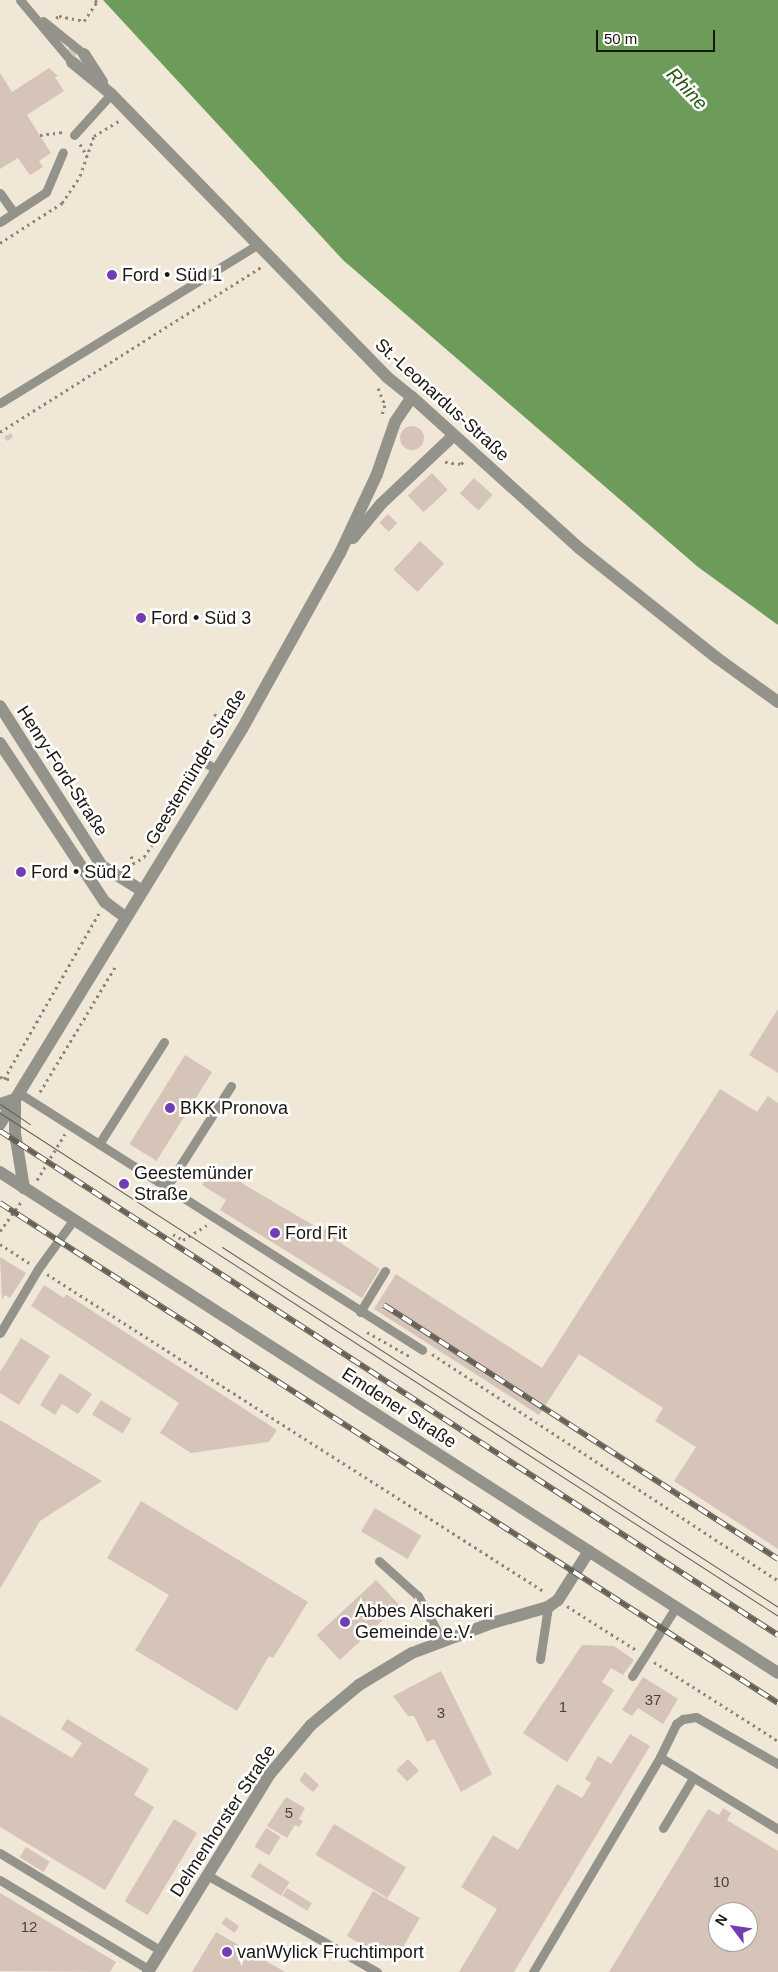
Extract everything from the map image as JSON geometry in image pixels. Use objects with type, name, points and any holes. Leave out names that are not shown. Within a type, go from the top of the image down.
[{"type":"street","name":"St.-Leonardus-Straße","points":[[84,54],[111,94]]},
{"type":"street","name":"St.-Leonardus-Straße","points":[[72,62],[111,94],[387,377],[412,397],[579,548],[717,658],[778,702]]},
{"type":"street","name":"Geestemünder Straße","points":[[0,1124],[217,770],[340,553],[377,474],[395,422],[412,397]]},
{"type":"street","name":"Geestemünder Straße","points":[[340,553],[381,504],[454,435]]},
{"type":"street","name":"Henry-Ford-Straße","points":[[0,706],[102,866],[119,878],[142,890]]},
{"type":"street","name":"Henry-Ford-Straße","points":[[0,743],[106,902],[126,917]]},
{"type":"street","points":[[0,1104],[17,1096],[15,1133],[27,1189]]},
{"type":"street","name":"Emdener Straße","points":[[0,1172],[778,1673]]},
{"type":"street","points":[[553,1604],[589,1551]]},
{"type":"street","name":"Delmenhorster Straße","points":[[149,1971],[206,1875],[270,1774],[311,1725],[359,1685],[412,1653],[553,1604]]},
{"type":"lane","points":[[20,0],[72,62]]},
{"type":"lane","points":[[27,8],[84,54]]},
{"type":"lane","points":[[74,135],[111,94]]},
{"type":"lane","points":[[0,222],[46,192],[63,152]]},
{"type":"lane","points":[[0,193],[14,213]]},
{"type":"lane","points":[[0,403],[257,245]]},
{"type":"lane","points":[[199,759],[217,770]]},
{"type":"lane","points":[[99,1144],[164,1042]]},
{"type":"lane","points":[[166,1188],[231,1086]]},
{"type":"lane","points":[[17,1096],[99,1144],[422,1350]]},
{"type":"lane","points":[[0,1333],[38,1269],[74,1220]]},
{"type":"lane","points":[[360,1312],[385,1271]]},
{"type":"lane","points":[[379,1561],[418,1596],[443,1642]]},
{"type":"lane","points":[[540,1659],[553,1604]]},
{"type":"lane","points":[[632,1676],[676,1607]]},
{"type":"lane","points":[[533,1972],[660,1757],[676,1724],[683,1719],[696,1717],[778,1764]]},
{"type":"lane","points":[[660,1757],[778,1829]]},
{"type":"lane","points":[[664,1828],[693,1778]]},
{"type":"lane","points":[[0,1852],[161,1950]]},
{"type":"lane","points":[[206,1875],[377,1972]]},
{"type":"lane","points":[[0,1880],[149,1971]]},
{"type":"path","points":[[48,26],[59,16],[84,21],[96,2],[95,0]]},
{"type":"path","points":[[2,243],[32,222],[63,205],[80,176],[94,136],[130,114]]},
{"type":"path","points":[[32,222],[35,226]]},
{"type":"path","points":[[0,432],[272,260]]},
{"type":"path","points":[[208,301],[211,305]]},
{"type":"path","points":[[178,320],[181,324]]},
{"type":"path","points":[[148,339],[150,344]]},
{"type":"path","points":[[117,359],[120,363]]},
{"type":"path","points":[[87,378],[90,382]]},
{"type":"path","points":[[378,388],[385,405],[379,424]]},
{"type":"path","points":[[55,398],[58,402]]},
{"type":"path","points":[[23,417],[26,422]]},
{"type":"path","points":[[224,730],[234,714]]},
{"type":"path","points":[[119,878],[134,862],[144,857],[165,826]]},
{"type":"path","points":[[131,856],[134,862]]},
{"type":"path","points":[[2,1078],[80,955],[106,902]]},
{"type":"path","points":[[0,1231],[65,1134],[58,1129]]},
{"type":"path","points":[[52,1155],[58,1158]]},
{"type":"path","points":[[173,1234],[184,1240],[207,1224]]},
{"type":"path","points":[[0,1244],[553,1604],[645,1656],[778,1741]]},
{"type":"water","name":"Rhine","points":[[103,0],[778,0],[778,625],[698,567],[343,260]]},
{"type":"building","points":[[71,46],[77,54],[74,58],[67,50]]},
{"type":"building","points":[[49,68],[58,76],[55,77],[64,91],[27,115],[51,153],[39,161],[43,167],[30,175],[18,158],[0,169],[0,73],[12,92]]},
{"type":"building","points":[[412,426],[420,430],[424,438],[420,446],[412,450],[404,446],[400,438],[404,430]]},
{"type":"building","points":[[11,433],[13,437],[7,441],[4,437]]},
{"type":"building","points":[[432,473],[448,490],[424,512],[408,496]]},
{"type":"building","points":[[474,478],[493,495],[479,510],[460,494]]},
{"type":"building","points":[[388,514],[397,523],[389,532],[380,522]]},
{"type":"building","points":[[420,541],[444,564],[418,592],[393,570]]},
{"type":"building","points":[[778,1009],[778,1073],[749,1055]]},
{"type":"building","name":"BKK Pronova","points":[[185,1055],[212,1072],[156,1161],[129,1144]]},
{"type":"building","points":[[720,1089],[757,1112],[768,1096],[778,1103],[778,1549],[674,1481],[696,1447],[655,1421],[663,1408],[579,1354],[539,1415],[374,1309],[396,1274],[542,1368]]},
{"type":"building","points":[[213,1166],[323,1231],[328,1225],[343,1235],[338,1241],[380,1269],[362,1298],[220,1210],[226,1200],[202,1185]]},
{"type":"building","points":[[0,1257],[26,1273],[10,1298],[5,1295],[2,1300]]},
{"type":"building","points":[[44,1285],[64,1298],[66,1294],[277,1430],[269,1442],[191,1453],[160,1433],[179,1403],[31,1306]]},
{"type":"building","points":[[21,1338],[50,1356],[19,1405],[0,1393],[0,1372]]},
{"type":"building","points":[[60,1373],[92,1394],[78,1414],[62,1404],[55,1415],[40,1405]]},
{"type":"building","points":[[101,1400],[132,1419],[123,1433],[92,1414]]},
{"type":"building","points":[[0,1420],[102,1481],[40,1521],[0,1589]]},
{"type":"building","points":[[141,1501],[308,1602],[273,1658],[269,1656],[237,1711],[135,1650],[169,1595],[107,1558]]},
{"type":"building","points":[[375,1508],[421,1536],[407,1559],[361,1531]]},
{"type":"building","points":[[376,1580],[399,1605],[340,1660],[317,1635]]},
{"type":"building","points":[[582,1645],[614,1646],[634,1660],[623,1675],[611,1668],[602,1682],[614,1690],[567,1762],[523,1733]]},
{"type":"building","points":[[441,1671],[492,1774],[461,1792],[434,1739],[427,1742],[414,1716],[408,1716],[393,1696]]},
{"type":"building","points":[[643,1677],[678,1699],[663,1724],[638,1708],[632,1716],[622,1710]]},
{"type":"building","points":[[0,1715],[72,1758],[82,1743],[61,1729],[67,1719],[149,1769],[134,1795],[154,1807],[105,1890],[0,1827]]},
{"type":"building","points":[[630,1734],[650,1746],[514,1972],[459,1972],[497,1909],[461,1887],[493,1835],[518,1850],[557,1784],[582,1798],[591,1783],[585,1779],[598,1756],[611,1764]]},
{"type":"building","points":[[408,1759],[419,1771],[407,1782],[396,1770]]},
{"type":"building","points":[[305,1772],[319,1785],[313,1792],[301,1782],[300,1779]]},
{"type":"building","points":[[286,1797],[305,1808],[299,1819],[303,1821],[299,1827],[295,1825],[287,1838],[267,1826]]},
{"type":"building","points":[[723,1808],[731,1813],[727,1820],[778,1851],[778,1972],[609,1972],[708,1809],[719,1815]]},
{"type":"building","points":[[174,1819],[197,1833],[148,1915],[125,1901]]},
{"type":"building","points":[[334,1824],[406,1867],[387,1898],[315,1855]]},
{"type":"building","points":[[266,1828],[281,1837],[269,1856],[255,1847]]},
{"type":"building","points":[[26,1847],[50,1862],[43,1872],[20,1857]]},
{"type":"building","points":[[259,1863],[290,1882],[281,1896],[251,1877]]},
{"type":"building","points":[[287,1888],[312,1903],[307,1911],[282,1896]]},
{"type":"building","points":[[373,1891],[420,1918],[394,1963],[347,1936]]},
{"type":"building","points":[[0,1893],[116,1962],[110,1972],[0,1971]]},
{"type":"building","points":[[226,1917],[239,1926],[235,1933],[221,1924]]},
{"type":"building","name":"vanWylick Fruchtimport","points":[[216,1932],[285,1972],[192,1972]]},
{"type":"tram line","points":[[0,1104],[30,1124]]},
{"type":"tram line","points":[[0,1113],[778,1616]]},
{"type":"tram line","points":[[222,1247],[778,1607]]},
{"type":"railway","points":[[0,1131],[778,1635]]},
{"type":"railway","points":[[0,1203],[778,1703]]},
{"type":"railway","points":[[384,1305],[778,1559]]},
{"type":"place","name":"Ford • Süd 1","points":[[112,275]]},
{"type":"place","name":"Ford • Süd 3","points":[[141,618]]},
{"type":"place","name":"Ford • Süd 2","points":[[21,872]]},
{"type":"place","name":"BKK Pronova","points":[[170,1108]]},
{"type":"place","name":"Geestemünder Straße","points":[[124,1184]]},
{"type":"place","name":"Ford Fit","points":[[275,1233]]},
{"type":"place","name":"Abbes Alschakeri Gemeinde e.V.","points":[[345,1622]]},
{"type":"place","name":"vanWylick Fruchtimport","points":[[227,1952]]}]
